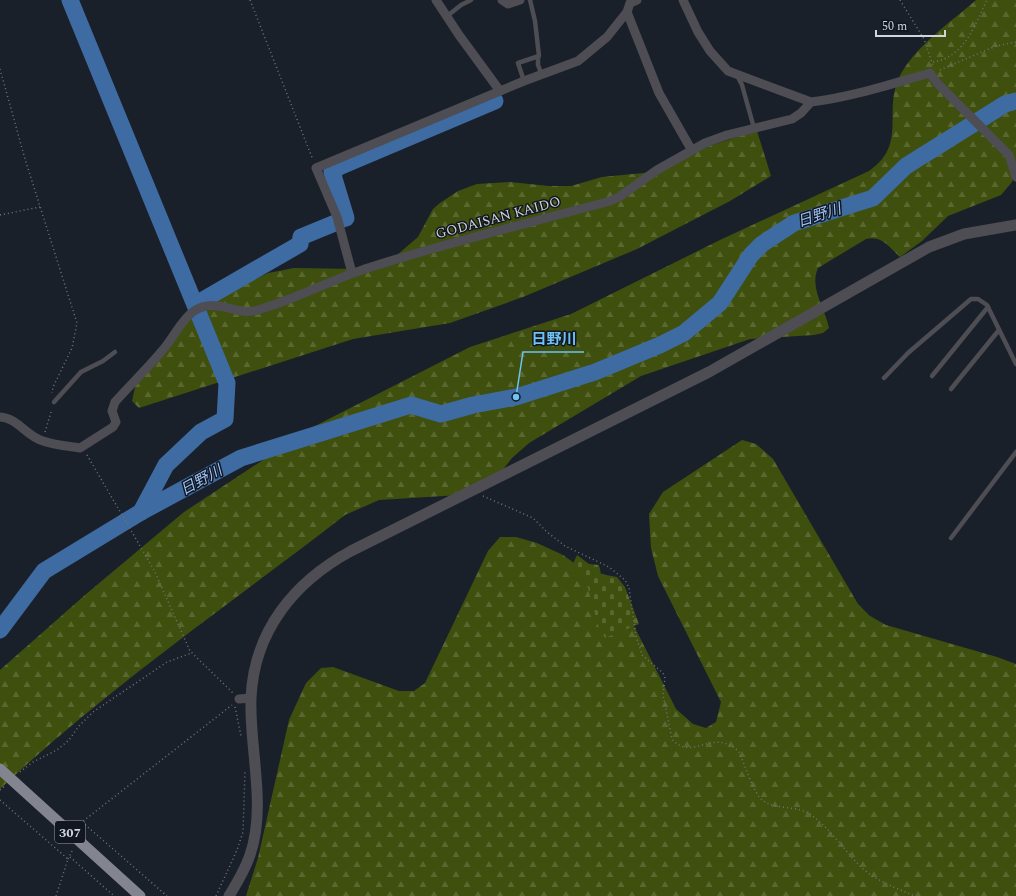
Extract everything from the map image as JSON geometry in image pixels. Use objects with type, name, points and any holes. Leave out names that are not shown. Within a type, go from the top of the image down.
[{"type":"highway","name":"307","points":[[0,769],[140,896]]},
{"type":"street","points":[[436,0],[446,17],[500,91]]},
{"type":"street","points":[[502,0],[508,4],[520,0]]},
{"type":"street","points":[[683,0],[698,32],[710,51],[728,72],[770,85],[811,102],[853,94],[930,73],[961,107],[1006,151],[1011,158],[1016,177]]},
{"type":"street","points":[[352,274],[336,218],[316,168],[524,81],[578,61],[607,37],[629,4]]},
{"type":"street","points":[[629,4],[659,93],[692,149]]},
{"type":"street","name":"GODAISAN KAIDO","points":[[80,448],[113,427],[116,422],[112,411],[115,402],[143,373],[165,347],[187,316],[197,309],[214,304],[245,311],[256,311],[295,298],[352,274],[393,260],[610,202],[620,197],[657,170],[692,149],[712,140],[792,119],[801,113],[811,102]]},
{"type":"street","points":[[229,896],[241,876],[250,855],[255,831],[256,783],[251,698],[262,647],[277,617],[294,593],[305,582],[335,560],[709,372],[929,247],[964,234],[1016,225]]},
{"type":"street","points":[[0,417],[12,420],[32,436],[43,441],[80,448]]},
{"type":"street","points":[[239,699],[251,698]]},
{"type":"lane","points":[[446,17],[461,5],[471,0]]},
{"type":"lane","points":[[530,0],[535,21],[538,65],[542,75]]},
{"type":"lane","points":[[524,81],[518,64],[538,57]]},
{"type":"lane","points":[[736,75],[742,85],[754,128]]},
{"type":"lane","points":[[884,378],[908,354],[971,299],[978,299],[988,307],[1016,364]]},
{"type":"lane","points":[[932,376],[988,307]]},
{"type":"lane","points":[[951,389],[999,330]]},
{"type":"lane","points":[[54,402],[81,372],[103,361],[115,352]]},
{"type":"lane","points":[[951,538],[1016,452]]},
{"type":"path","points":[[250,0],[316,168]]},
{"type":"path","points":[[900,0],[924,39],[933,62],[935,72],[996,46],[1016,42]]},
{"type":"path","points":[[933,62],[944,59],[959,50],[987,0]]},
{"type":"path","points":[[0,69],[40,207],[77,323],[72,348],[53,387],[54,402],[43,441]]},
{"type":"path","points":[[0,215],[40,207]]},
{"type":"path","points":[[80,448],[86,453],[95,466],[154,570],[192,653],[239,699]]},
{"type":"path","points":[[472,491],[533,518],[547,532],[565,546],[609,567],[625,580],[629,588],[636,636],[642,655],[663,673],[666,678],[663,695],[672,739],[675,743],[689,748],[720,741],[726,742],[733,746],[739,752],[762,800],[770,804],[803,810],[811,815],[826,828],[862,868],[875,878],[915,896]]},
{"type":"path","points":[[19,773],[33,762],[57,750],[69,740],[79,726],[93,712],[167,662],[192,653]]},
{"type":"path","points":[[80,829],[82,822],[234,703],[243,741]]},
{"type":"path","points":[[216,896],[237,850],[243,832],[245,769]]},
{"type":"path","points":[[0,790],[6,785]]},
{"type":"path","points":[[0,800],[68,860]]},
{"type":"path","points":[[82,822],[167,896]]},
{"type":"path","points":[[56,896],[72,851]]},
{"type":"path","points":[[70,857],[114,896]]},
{"type":"green space","points":[[976,0],[1016,0],[1016,165],[1012,182],[1001,195],[948,216],[922,241],[900,257],[881,240],[872,238],[866,239],[818,268],[815,283],[816,290],[829,328],[823,333],[814,335],[750,339],[641,376],[529,443],[512,458],[501,472],[460,495],[379,500],[345,515],[169,648],[83,716],[0,789],[0,670],[85,595],[184,512],[313,427],[470,347],[571,314],[720,240],[869,171],[881,161],[888,151],[891,140],[894,93],[904,68],[912,57],[932,37]]},
{"type":"green space","points":[[757,131],[771,176],[730,201],[637,249],[523,297],[450,323],[353,339],[139,408],[132,401],[136,383],[203,304],[268,273],[294,268],[358,269],[397,255],[418,237],[433,209],[458,191],[477,184],[510,182],[549,186],[571,186],[602,177],[664,171],[698,150]]},
{"type":"green space","points":[[742,440],[756,444],[773,459],[858,604],[870,616],[886,625],[997,657],[1016,664],[1016,896],[246,896],[258,858],[289,720],[306,683],[321,668],[333,667],[399,691],[414,691],[425,683],[488,551],[500,537],[516,537],[537,543],[563,555],[615,593],[633,624],[676,709],[693,724],[706,728],[716,722],[721,702],[658,576],[651,548],[649,514],[663,492]]},
{"type":"green space","points":[[577,555],[589,564],[599,565],[601,574],[617,577],[625,587],[639,624],[605,638],[598,625],[586,581],[571,568]]},
{"type":"waterway","points":[[70,0],[227,383],[225,419],[201,432],[166,465],[141,512]]},
{"type":"waterway","points":[[343,219],[346,218],[332,172],[339,167],[495,101]]},
{"type":"waterway","name":"日野川","points":[[0,630],[44,571],[141,512],[241,458],[411,405],[441,414],[473,405],[516,397],[595,372],[660,345],[684,333],[720,303],[751,255],[762,244],[794,223],[873,198],[906,166],[1005,104],[1016,101]]},
{"type":"waterway","points":[[196,304],[300,244],[301,237],[335,223]]},
{"type":"place","name":"日野川","points":[[516,397]]}]
